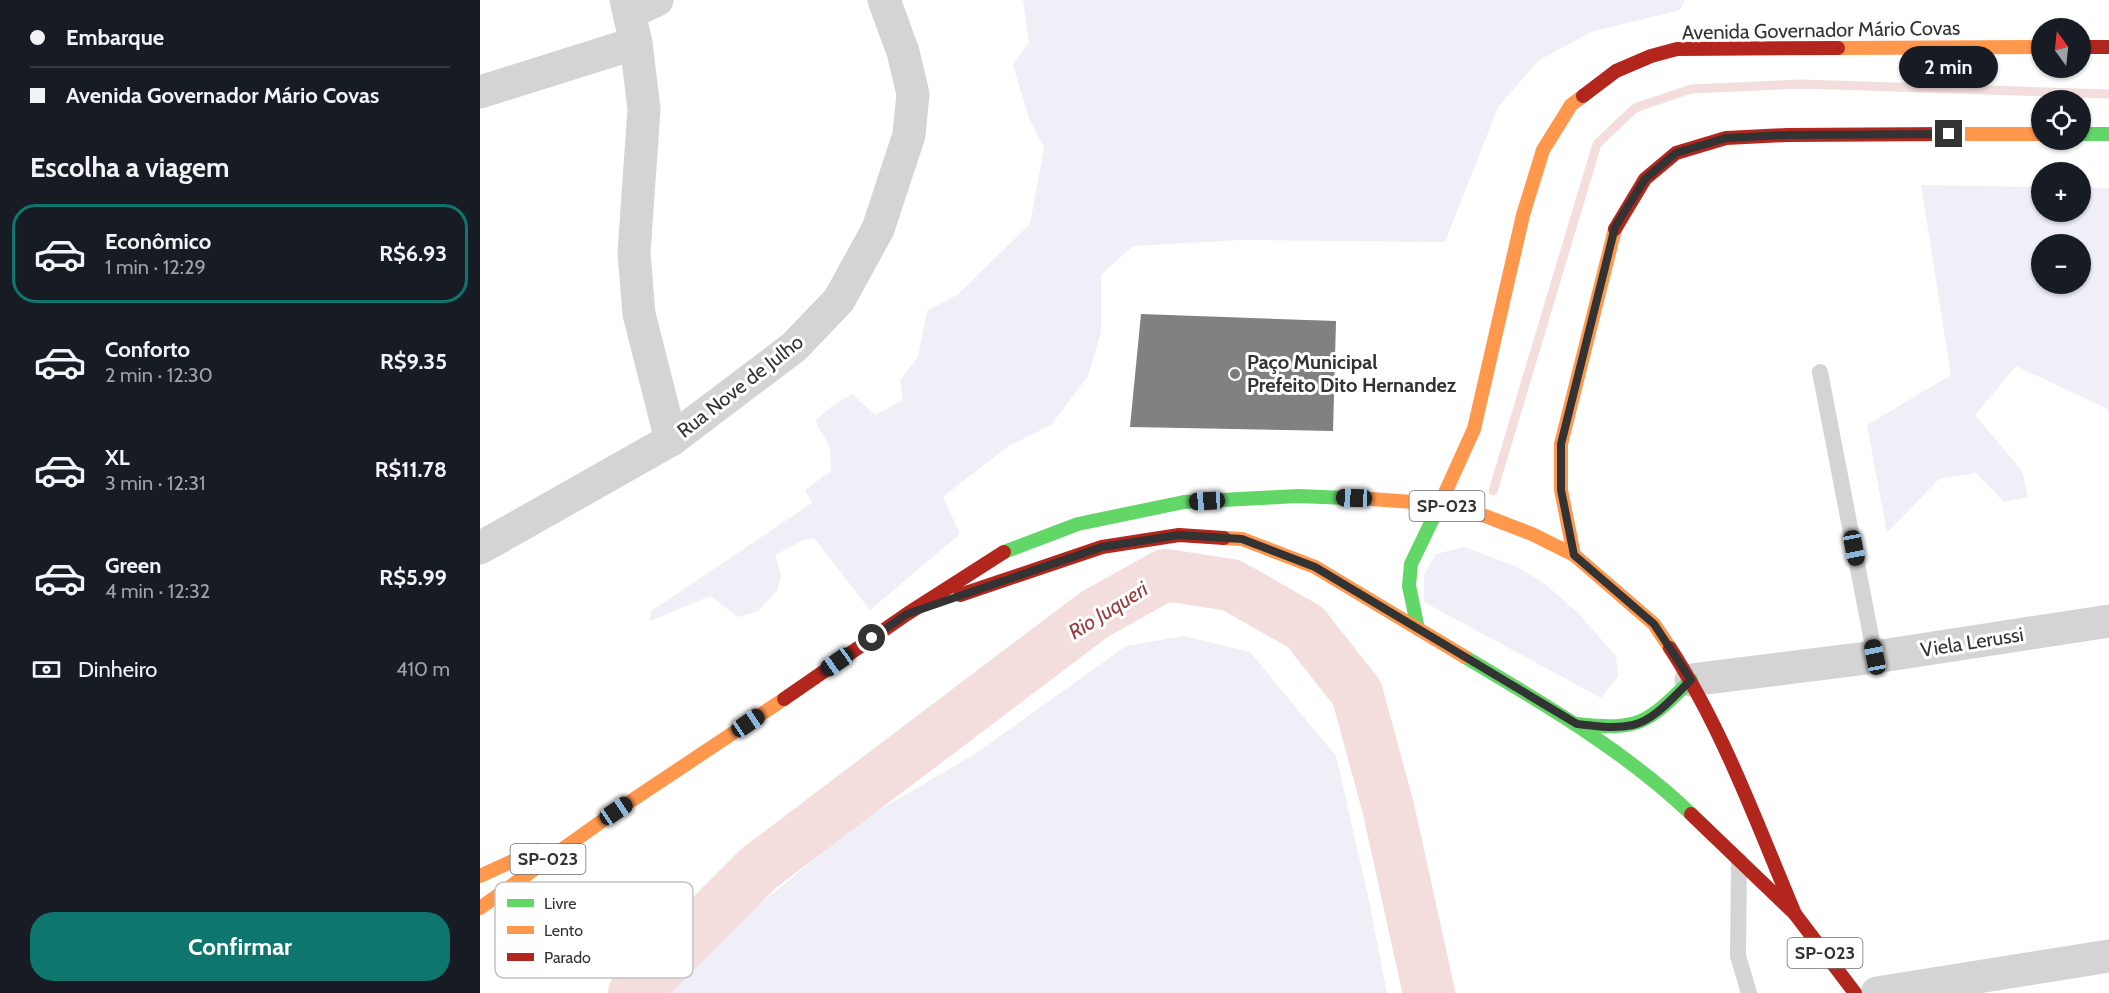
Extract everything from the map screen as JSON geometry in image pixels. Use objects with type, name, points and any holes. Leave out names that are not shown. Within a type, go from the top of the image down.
[{"type":"main road","name":"Avenida Governador Mário Covas","points":[[1440,504],[1474,429],[1523,216],[1543,150],[1571,105],[1616,71],[1650,56],[1677,49],[2031,47]]},
{"type":"main road","points":[[2091,47],[2109,47]]},
{"type":"main road","points":[[1574,555],[1561,490],[1561,444],[1615,227],[1645,179],[1676,153],[1726,138],[1799,135],[2031,134]]},
{"type":"main road","points":[[2091,134],[2109,134]]},
{"type":"main road","name":"SP-023","points":[[517,882],[616,811],[907,614],[1000,554],[1078,524],[1163,506],[1184,502],[1298,496],[1440,504],[1485,516],[1532,534],[1574,555],[1654,624],[1691,680],[1796,914]]},
{"type":"main road","name":"SP-023","points":[[1418,629],[1409,586],[1411,564],[1440,504]]},
{"type":"main road","name":"SP-023","points":[[907,614],[1102,547],[1179,535],[1242,539],[1315,567],[1577,724],[1633,763],[1685,807],[1796,914],[1855,993]]},
{"type":"main road","name":"SP-023","points":[[1577,724],[1610,727],[1634,725],[1650,717],[1691,680]]},
{"type":"main road","name":"SP-023","points":[[480,876],[616,811]]},
{"type":"main road","name":"SP-023","points":[[480,908],[495,898]]},
{"type":"street","name":"Rua Nove de Julho","points":[[480,548],[671,440],[794,347],[839,300],[878,229],[909,135],[913,94],[903,52],[884,0]]},
{"type":"street","points":[[480,92],[637,14],[644,109],[634,254],[637,294],[639,314],[671,440]]},
{"type":"street","name":"Viela Lerussi","points":[[1691,680],[1875,657],[2109,621]]},
{"type":"street","points":[[1877,993],[2109,956]]},
{"type":"lane","points":[[1820,372],[1875,657]]},
{"type":"lane","points":[[1739,859],[1738,956],[1749,993]]},
{"type":"lane","points":[[480,916],[495,899]]},
{"type":"shaded area","points":[[1023,0],[1685,0],[1680,10],[1591,32],[1538,61],[1498,107],[1445,242],[1242,240],[1133,246],[1101,275],[1101,332],[1088,376],[1051,425],[1007,447],[943,497],[960,534],[870,610],[814,538],[804,540],[775,555],[781,576],[777,591],[758,611],[738,617],[710,596],[650,621],[651,611],[812,503],[805,490],[831,471],[830,447],[815,421],[831,407],[852,394],[875,415],[903,400],[900,380],[918,357],[927,311],[957,295],[1030,224],[1044,148],[1029,118],[1013,65],[1029,42]]},
{"type":"shaded area","points":[[1921,185],[2031,187],[2031,222],[2091,222],[2091,187],[2109,188],[2109,416],[2108,409],[2016,366],[1975,415],[2022,471],[2028,497],[2004,502],[1976,473],[1939,479],[1887,533],[1867,425],[1951,375]]},
{"type":"shaded area","points":[[1464,547],[1515,566],[1544,583],[1577,612],[1616,656],[1618,677],[1601,698],[1424,602],[1424,575],[1436,554]]},
{"type":"shaded area","points":[[1183,636],[1250,652],[1336,756],[1368,896],[1387,993],[666,993],[681,978],[693,978],[693,966],[733,926],[861,821],[978,752],[1126,646]]},
{"type":"building","name":"Paço Municipal Prefeito Dito Hernandez","points":[[1141,314],[1336,321],[1333,431],[1130,427]]},
{"type":"waterway","points":[[1493,491],[1597,144],[1635,108],[1691,89],[1801,84],[2109,94]]},
{"type":"waterway","name":"Rio Juqueri","points":[[693,934],[759,868],[1095,614],[1165,575],[1231,585],[1305,627],[1357,693],[1388,807],[1429,993]]},
{"type":"waterway","name":"Rio Juqueri","points":[[634,993],[649,978]]},
{"type":"traffic: fast","points":[[2091,134],[2109,134]]},
{"type":"traffic: fast","points":[[1004,552],[1078,524],[1184,502],[1298,496],[1371,499]]},
{"type":"traffic: fast","points":[[1418,629],[1409,586],[1411,564],[1440,504]]},
{"type":"traffic: fast","points":[[1465,657],[1554,710],[1611,749],[1639,769],[1691,814]]},
{"type":"traffic: fast","points":[[1577,724],[1616,726],[1642,721],[1664,706],[1691,680]]},
{"type":"traffic: slow","points":[[1838,48],[2031,47]]},
{"type":"traffic: slow","points":[[1440,504],[1474,429],[1523,215],[1543,150],[1571,105],[1583,96]]},
{"type":"traffic: slow","points":[[1950,134],[2031,134]]},
{"type":"traffic: slow","points":[[1574,555],[1561,490],[1561,444],[1615,229]]},
{"type":"traffic: slow","points":[[1371,499],[1440,504],[1485,516],[1532,534],[1574,555],[1654,624],[1670,648]]},
{"type":"traffic: slow","points":[[1224,538],[1242,539],[1315,567],[1465,657]]},
{"type":"traffic: slow","points":[[516,882],[616,811],[784,699]]},
{"type":"traffic: slow","points":[[480,876],[537,850]]},
{"type":"traffic: slow","points":[[480,908],[495,897]]},
{"type":"traffic: jam","points":[[2091,47],[2109,47]]},
{"type":"traffic: jam","points":[[1583,96],[1616,71],[1651,56],[1677,49],[1838,48]]},
{"type":"traffic: jam","points":[[1615,229],[1645,179],[1676,153],[1726,138],[1787,135],[1950,134]]},
{"type":"traffic: jam","points":[[960,595],[1102,547],[1179,535],[1224,538]]},
{"type":"traffic: jam","points":[[784,699],[907,614],[1004,552]]},
{"type":"traffic: jam","points":[[1670,648],[1707,711],[1723,744],[1795,914]]},
{"type":"traffic: jam","points":[[1691,814],[1795,914],[1855,993]]},
{"type":"place","name":"Paço Municipal Prefeito Dito Hernandez","points":[[1235,374]]},
{"type":"route","points":[[872,638],[907,614],[1102,547],[1179,535],[1242,539],[1315,567],[1577,724],[1610,727],[1634,725],[1650,717],[1691,680],[1654,624],[1574,555],[1561,490],[1561,444],[1615,227],[1645,179],[1676,153],[1726,138],[1787,135],[1949,134]]}]
